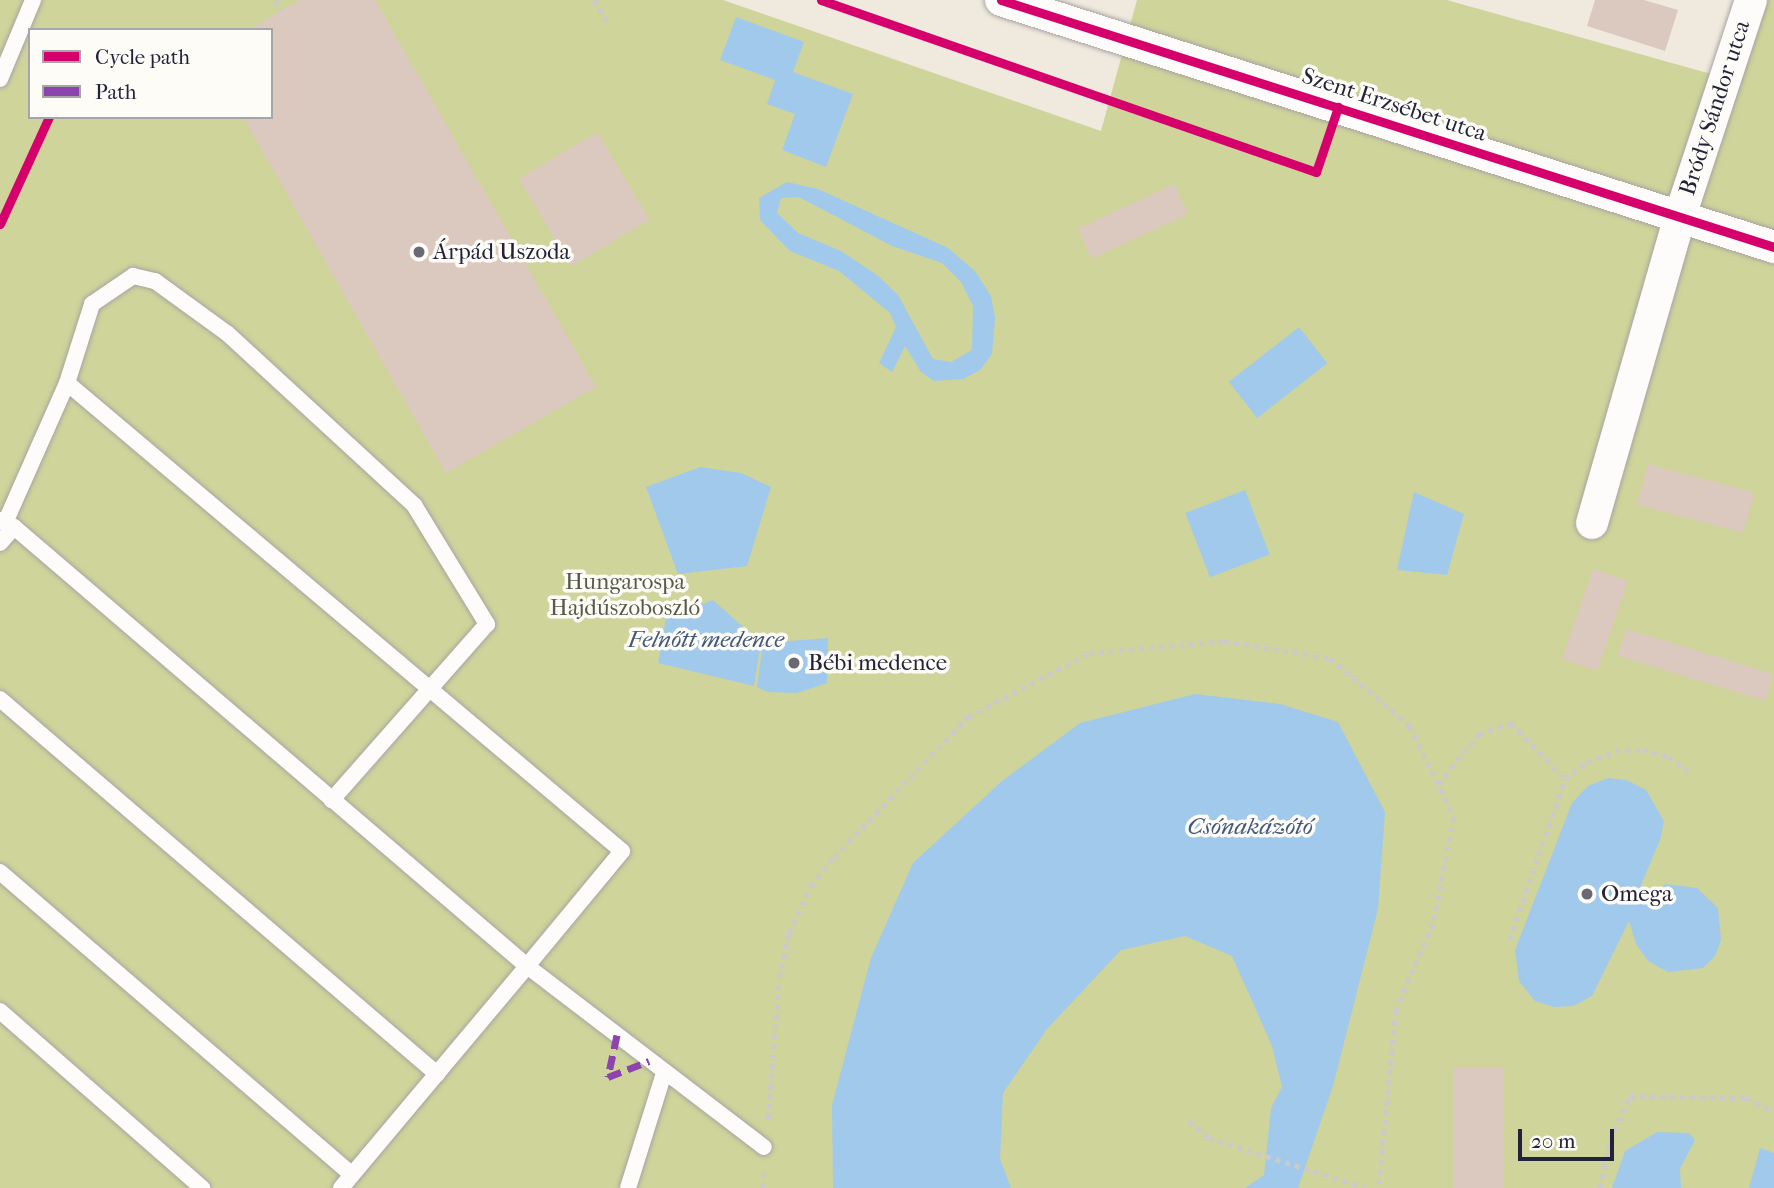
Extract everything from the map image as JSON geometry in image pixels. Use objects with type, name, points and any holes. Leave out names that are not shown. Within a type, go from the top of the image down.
[{"type":"street","name":"Szent Erzsébet utca","points":[[1001,0],[1774,247]]},
{"type":"street","name":"Bródy Sándor utca","points":[[1592,523],[1680,216],[1751,0]]},
{"type":"lane","points":[[0,79],[33,0]]},
{"type":"lane","points":[[0,543],[66,383],[92,304],[133,276],[155,281],[228,334],[414,505],[487,624],[332,800]]},
{"type":"lane","points":[[66,383],[622,851],[341,1188]]},
{"type":"lane","points":[[6,523],[527,966],[764,1147]]},
{"type":"lane","points":[[0,699],[437,1074]]},
{"type":"lane","points":[[0,872],[352,1175]]},
{"type":"lane","points":[[0,1011],[193,1185]]},
{"type":"lane","points":[[628,1188],[664,1073]]},
{"type":"path","points":[[276,0],[281,11]]},
{"type":"path","points":[[594,0],[607,21]]},
{"type":"path","points":[[768,1122],[779,978],[789,933],[811,886],[968,718],[1089,653],[1224,641],[1330,658],[1410,726],[1454,817],[1433,924],[1395,1010],[1380,1188]]},
{"type":"path","points":[[1438,784],[1479,734],[1511,723],[1565,779]]},
{"type":"path","points":[[1509,940],[1565,779],[1587,762],[1615,751],[1643,749],[1669,757],[1688,771]]},
{"type":"path","points":[[1601,1188],[1610,1140],[1630,1096],[1747,1098],[1774,1111]]},
{"type":"path","points":[[1189,1121],[1209,1138],[1366,1188]]},
{"type":"green space","name":"Hungarospa Hajdúszoboszló","points":[[0,0],[723,0],[1101,131],[1137,0],[1447,0],[1729,79],[1756,0],[1774,0],[1774,1188],[0,1188]]},
{"type":"water","points":[[736,17],[804,42],[793,72],[853,94],[826,167],[782,150],[795,114],[767,104],[775,80],[720,60]]},
{"type":"water","points":[[787,182],[818,189],[948,248],[975,271],[991,296],[995,318],[992,354],[980,370],[963,379],[934,381],[921,372],[905,346],[892,372],[879,363],[896,327],[890,313],[839,271],[790,251],[760,220],[759,198]],"holes":[[[799,197],[892,246],[942,263],[961,282],[973,306],[972,350],[951,362],[933,359],[898,295],[877,275],[841,251],[798,233],[777,213],[781,198]]]},
{"type":"water","points":[[1299,327],[1327,363],[1257,418],[1229,382]]},
{"type":"water","points":[[700,467],[741,473],[771,487],[747,566],[678,574],[646,487]]},
{"type":"water","points":[[1245,490],[1270,554],[1210,577],[1185,513]]},
{"type":"water","points":[[1414,492],[1464,514],[1447,575],[1397,570]]},
{"type":"water","name":"Felnőtt medence","points":[[713,600],[761,643],[754,686],[658,663],[666,618]]},
{"type":"water","name":"Bébi medence","points":[[828,638],[827,683],[797,693],[768,692],[757,687],[763,643]]},
{"type":"water","name":"Csónakázótó","points":[[1195,694],[1280,704],[1338,722],[1385,812],[1378,909],[1333,1086],[1298,1188],[1245,1188],[1264,1175],[1271,1108],[1282,1087],[1272,1046],[1232,956],[1185,936],[1121,950],[1047,1029],[1003,1093],[1000,1159],[1011,1188],[833,1188],[832,1105],[871,958],[913,863],[1002,781],[1080,723]]},
{"type":"water","name":"Omega","points":[[1608,778],[1626,780],[1646,790],[1664,821],[1660,840],[1636,897],[1643,902],[1666,884],[1697,888],[1718,908],[1721,940],[1715,956],[1703,968],[1668,972],[1648,961],[1636,944],[1629,921],[1592,996],[1573,1006],[1554,1007],[1535,1001],[1519,981],[1515,950],[1572,803],[1588,786]]},
{"type":"water","points":[[1657,1132],[1689,1133],[1695,1140],[1680,1169],[1681,1188],[1612,1188],[1625,1151]]},
{"type":"water","points":[[1760,1148],[1774,1153],[1774,1188],[1749,1188]]},
{"type":"building","name":"Árpád Uszoda","points":[[300,0],[375,0],[596,387],[446,473],[244,119],[273,119],[273,28],[251,28]]},
{"type":"building","points":[[1595,0],[1644,0],[1678,10],[1665,51],[1587,26]]},
{"type":"building","points":[[597,132],[650,219],[572,266],[519,179]]},
{"type":"building","points":[[1174,184],[1188,214],[1092,259],[1078,229]]},
{"type":"building","points":[[1648,464],[1754,492],[1743,533],[1637,505]]},
{"type":"building","points":[[1593,569],[1628,581],[1597,671],[1562,659]]},
{"type":"building","points":[[1626,629],[1773,674],[1765,701],[1618,656]]},
{"type":"building","points":[[1453,1068],[1504,1068],[1504,1188],[1453,1188]]},
{"type":"marked path","points":[[617,1035],[608,1077],[649,1061]]},
{"type":"cycle path","points":[[821,0],[1316,172],[1338,107]]},
{"type":"cycle path","points":[[1001,0],[1774,247]]},
{"type":"cycle path","points":[[0,224],[48,119]]},
{"type":"place","name":"Árpád Uszoda","points":[[419,252]]},
{"type":"place","name":"Bébi medence","points":[[794,663]]},
{"type":"place","name":"Omega","points":[[1587,894]]}]
